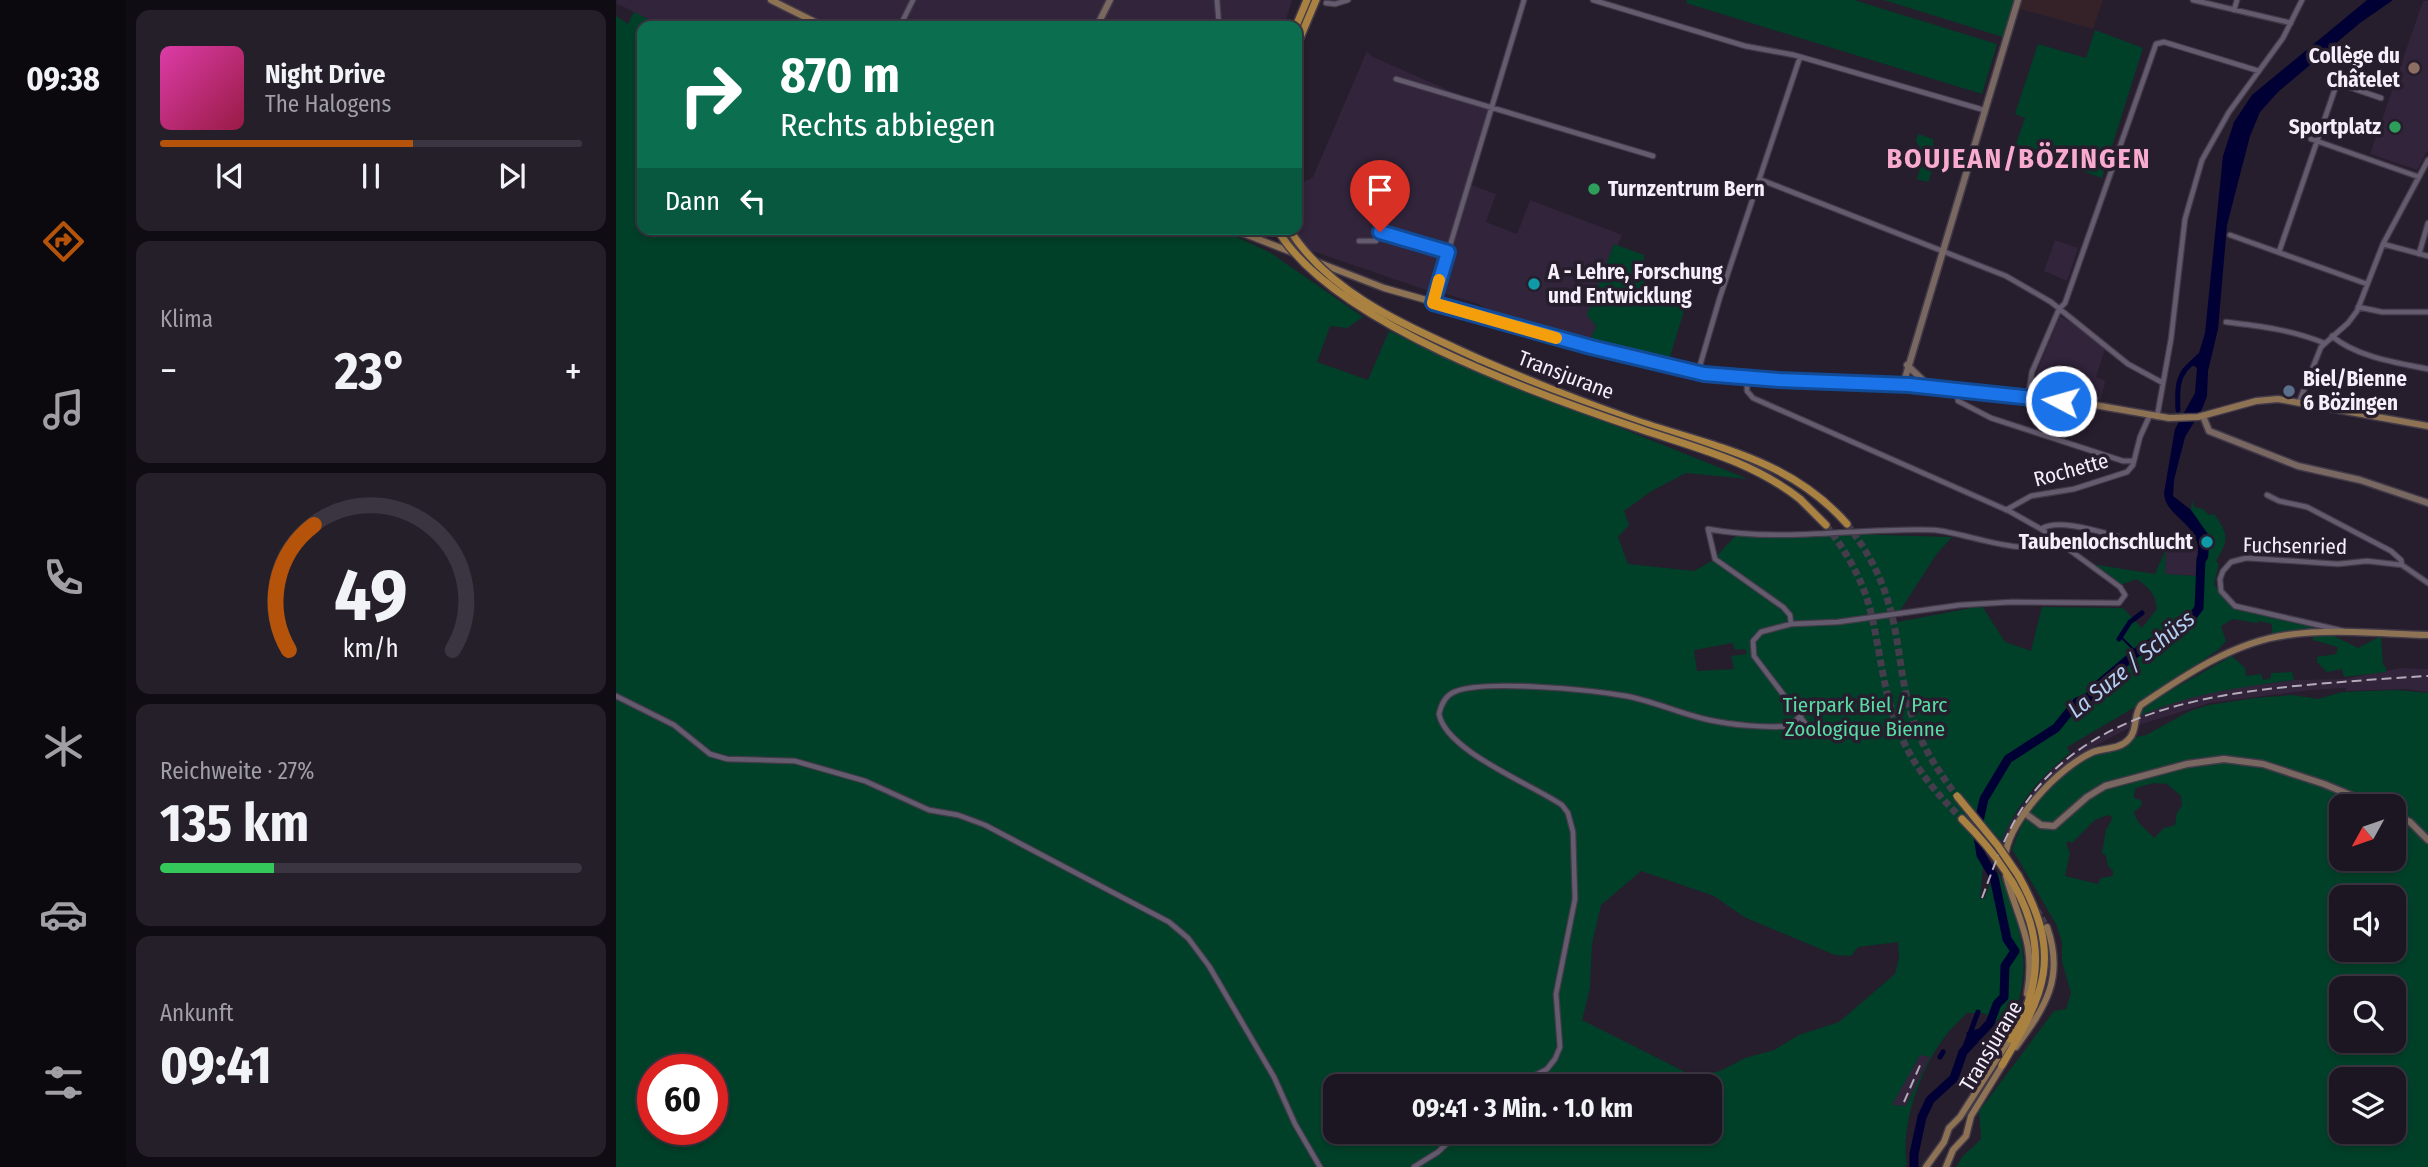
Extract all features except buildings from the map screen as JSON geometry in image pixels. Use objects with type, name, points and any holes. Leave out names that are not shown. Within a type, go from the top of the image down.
[{"type":"highway","points":[[1298,21],[1307,0]]},
{"type":"highway","points":[[1302,34],[1316,0]]},
{"type":"highway","name":"Transjurane","points":[[1281,235],[1294,254],[1312,272],[1338,293],[1378,318],[1475,365],[1560,401],[1741,463],[1774,480],[1800,499],[1826,524]]},
{"type":"highway","name":"Transjurane","points":[[1293,235],[1309,256],[1337,282],[1411,326],[1559,392],[1764,462],[1821,497],[1847,524]]},
{"type":"highway","name":"Transjurane","points":[[1957,796],[1998,845],[2018,875],[2043,935],[2045,957],[2041,989],[2031,1016],[2002,1065]]},
{"type":"highway","name":"Transjurane","points":[[1963,819],[1988,846],[2009,876],[2026,909],[2034,934],[2037,961],[2033,990],[2025,1015],[2010,1039]]},
{"type":"main road","points":[[771,0],[812,21]]},
{"type":"main road","points":[[1247,235],[1334,271],[1433,303],[1591,347],[1698,373],[1930,387],[2083,403],[2157,418],[2200,417],[2263,400],[2299,402],[2428,426]]},
{"type":"main road","points":[[2010,1039],[2027,996],[2030,961],[2026,932],[2005,871],[2007,846],[2047,786],[2066,768],[2093,752],[2128,740],[2141,705],[2238,648],[2285,635],[2428,635]]},
{"type":"main road","points":[[2009,854],[2014,833]]},
{"type":"main road","points":[[2002,1065],[2041,1012],[2050,991],[2054,959],[2047,927]]},
{"type":"main road","name":"Transjurane","points":[[1955,1123],[1972,1101],[2010,1039]]},
{"type":"main road","name":"Transjurane","points":[[1966,1130],[1970,1116],[2002,1065]]},
{"type":"main road","points":[[1926,1167],[1936,1155],[1950,1126],[1955,1123],[1962,1124],[1966,1130],[1946,1167]]},
{"type":"main road","points":[[1948,1132],[1953,1140],[1962,1140]]},
{"type":"street","points":[[902,21],[912,2],[905,0]]},
{"type":"street","points":[[1100,21],[1110,0]]},
{"type":"street","points":[[1217,0],[1219,21]]},
{"type":"street","points":[[1326,3],[1335,4],[1348,0]]},
{"type":"street","points":[[1433,303],[1524,0]]},
{"type":"street","points":[[1592,0],[1745,46],[1800,57],[1984,110]]},
{"type":"street","points":[[1903,385],[2018,0]]},
{"type":"street","points":[[2193,0],[2291,23]]},
{"type":"street","points":[[2234,10],[2237,0]]},
{"type":"street","points":[[2157,418],[2185,219],[2202,160],[2229,113],[2291,23],[2302,0]]},
{"type":"street","points":[[2028,397],[2031,375],[2059,309],[2066,303],[2156,44],[2164,42],[2259,71]]},
{"type":"street","points":[[1698,373],[1716,308],[1800,57]]},
{"type":"street","points":[[1396,79],[1653,156]]},
{"type":"street","points":[[2279,252],[2314,140],[2337,83],[2381,99]]},
{"type":"street","points":[[2314,140],[2419,177]]},
{"type":"street","points":[[2299,402],[2324,344],[2351,319],[2358,307],[2383,244],[2428,160]]},
{"type":"street","points":[[1759,179],[2012,279],[2059,309],[2125,362],[2163,383]]},
{"type":"street","points":[[2419,254],[2428,223]]},
{"type":"street","points":[[1359,241],[1376,241],[1380,232],[1448,252]]},
{"type":"street","points":[[2230,235],[2367,284]]},
{"type":"street","points":[[2383,244],[2428,256]]},
{"type":"street","points":[[2358,307],[2382,312],[2428,312]]},
{"type":"street","points":[[2226,322],[2285,329],[2324,344]]},
{"type":"street","points":[[2332,337],[2364,352],[2428,369]]},
{"type":"street","points":[[1907,365],[1930,387]]},
{"type":"street","points":[[1747,378],[1747,391],[1752,398],[2006,510],[2041,529],[2120,587],[2125,595],[2122,601],[2111,604],[1988,603],[1838,622],[1791,624],[1761,632],[1753,641],[1753,652],[1811,731]]},
{"type":"street","points":[[1957,390],[1958,401],[1991,418],[2123,461],[2132,461]]},
{"type":"street","name":"Rochette","points":[[2006,510],[2031,496],[2074,489],[2127,472],[2133,466],[2132,461],[2149,417]]},
{"type":"street","points":[[2200,417],[2207,430],[2255,450],[2298,466],[2360,480],[2428,503]]},
{"type":"street","points":[[2267,495],[2307,507],[2391,551],[2401,560],[2402,565],[2428,583]]},
{"type":"street","points":[[2041,529],[2052,524],[2066,525],[2127,539],[2129,545]]},
{"type":"street","points":[[1791,624],[1790,615],[1783,607],[1714,559],[1708,528],[1730,533],[1770,536],[1936,530],[2013,546],[2045,544],[2054,540]]},
{"type":"street","name":"Fuchsenried","points":[[2346,633],[2333,626],[2235,606],[2221,591],[2220,579],[2223,571],[2231,562],[2246,558],[2338,564],[2368,561],[2402,565]]},
{"type":"street","points":[[1538,1074],[1547,1069],[1555,1059],[1560,1046],[1556,1004],[1562,963],[1575,909],[1573,832],[1568,813],[1562,805],[1471,751],[1448,733],[1440,718],[1444,700],[1455,692],[1476,688],[1530,687],[1623,695],[1711,720],[1753,725],[1789,726],[1801,716]]},
{"type":"street","points":[[616,696],[674,725],[710,754],[727,759],[795,761],[865,782],[929,810],[958,815],[985,825],[1169,922],[1188,938],[1209,967],[1274,1077],[1295,1124],[1320,1167]]},
{"type":"street","points":[[2026,814],[2041,825],[2054,826],[2087,797],[2105,786],[2203,761],[2246,760],[2307,778],[2347,794]]},
{"type":"street","points":[[2406,820],[2428,840]]},
{"type":"street","points":[[1414,1167],[1447,1144]]},
{"type":"shaded area","points":[[617,0],[1292,0],[1286,21],[652,21],[616,3]]},
{"type":"shaded area","points":[[2018,0],[2103,0],[2093,29],[2016,8]]},
{"type":"shaded area","points":[[2367,0],[2393,0],[2360,23],[2278,92],[2260,112],[2250,136],[2227,225],[2218,329],[2208,371],[2207,396],[2185,437],[2174,480],[2173,496],[2191,510],[2210,537],[2208,558],[2196,576],[2197,542],[2190,529],[2169,507],[2164,493],[2175,429],[2195,393],[2197,368],[2189,362],[2199,353],[2205,333],[2223,156],[2234,122],[2252,95]]},
{"type":"shaded area","name":"Collège du Châtelet","points":[[2423,1],[2428,1],[2428,150],[2417,170],[2370,154]]},
{"type":"shaded area","points":[[1367,51],[1371,56],[1491,109],[1469,184],[1496,194],[1486,222],[1517,234],[1530,200],[1622,235],[1618,245],[1614,244],[1608,260],[1593,320],[1596,326],[1589,343],[1312,251],[1297,235],[1302,235],[1302,183],[1313,177]]},
{"type":"shaded area","points":[[2055,240],[2078,248],[2067,281],[2044,271]]},
{"type":"shaded area","points":[[2060,316],[2079,327],[2105,349],[2096,377],[2105,381],[2101,400],[2035,393],[2036,374]]},
{"type":"shaded area","points":[[2166,549],[2197,549],[2196,576],[2165,574]]},
{"type":"shaded area","points":[[2401,668],[2428,669],[2428,692],[2405,689],[2312,690],[2209,703],[2139,725],[2139,716],[2172,702],[2227,689],[2294,680],[2343,679]]},
{"type":"shaded area","points":[[2131,720],[2129,728],[2078,755],[2044,783],[2028,804],[2004,846],[2001,841],[2007,826],[2047,773],[2082,745]]},
{"type":"shaded area","points":[[1920,1055],[1930,1057],[1906,1106],[1891,1105]]},
{"type":"green space","points":[[1687,0],[1854,0],[1997,44],[1982,94],[1686,3]]},
{"type":"green space","points":[[1884,0],[2018,0],[2006,38]]},
{"type":"green space","name":"Tierpark Biel / Parc Zoologique Bienne","points":[[634,12],[652,21],[637,21],[637,235],[1233,235],[1271,253],[1363,317],[1347,328],[1330,326],[1317,362],[1368,380],[1389,331],[1511,384],[1748,479],[1686,473],[1650,492],[1624,511],[1629,525],[1618,537],[1628,564],[1694,571],[1712,561],[1740,531],[1952,537],[1936,555],[1892,623],[1982,606],[2005,642],[2031,651],[2042,607],[2123,608],[2142,628],[2157,609],[2151,592],[2137,579],[2120,585],[2091,564],[2155,574],[2166,549],[2165,574],[2196,576],[2210,538],[2191,510],[2192,500],[2194,507],[2203,509],[2209,515],[2214,514],[2225,533],[2225,543],[2216,561],[2219,564],[2214,584],[2226,602],[2323,626],[2272,634],[2272,624],[2259,621],[2257,623],[2233,619],[2221,626],[2226,641],[2218,650],[2130,710],[2067,747],[2070,753],[2048,772],[2030,793],[2001,841],[1992,831],[1985,847],[1980,898],[1984,899],[1992,879],[1999,873],[2020,933],[2023,951],[2024,970],[2016,1008],[2007,1030],[1984,1013],[1967,1013],[1941,1042],[1925,1069],[1913,1101],[1906,1135],[1907,1165],[1904,1167],[616,1167],[616,16],[628,24]],"holes":[[[1733,643],[1735,650],[1745,649],[1747,654],[1731,656],[1734,669],[1697,671],[1694,650]],[[1641,871],[1714,896],[1744,917],[1835,955],[1851,956],[1858,947],[1898,942],[1899,958],[1895,974],[1839,1022],[1799,1035],[1774,1050],[1745,1058],[1720,1071],[1704,1074],[1722,1074],[1722,1144],[1323,1144],[1323,1074],[1689,1074],[1582,1020],[1590,988],[1592,944],[1601,905]],[[1920,1055],[1930,1057],[1906,1106],[1892,1105]]]},
{"type":"green space","points":[[2095,30],[2143,48],[2102,178],[2015,147],[2025,118],[2015,114],[2038,44],[2086,58]]},
{"type":"green space","points":[[1918,134],[1933,139],[1935,162],[1928,182],[1917,179],[1924,154],[1916,141]]},
{"type":"green space","points":[[1614,244],[1644,255],[1645,283],[1688,298],[1669,360],[1589,343],[1596,326],[1587,315]]},
{"type":"green space","points":[[2332,635],[2358,648],[2381,636],[2386,672],[2344,677],[2342,669],[2327,672],[2317,662],[2317,657],[2336,654],[2338,647],[2313,640],[2313,637]]},
{"type":"green space","points":[[2232,656],[2245,668],[2246,676],[2261,674],[2263,680],[2271,678],[2271,673],[2292,672],[2294,680],[2196,697],[2139,716],[2150,702]]},
{"type":"green space","points":[[2397,690],[2428,693],[2428,1167],[1956,1167],[1962,1157],[1981,1139],[1979,1111],[2054,1011],[2066,1009],[2071,993],[2056,924],[2012,849],[2026,814],[2036,799],[2080,759],[2130,738],[2146,735],[2190,711],[2209,705],[2255,698],[2293,695],[2318,699],[2342,692]],"holes":[[[2154,783],[2167,784],[2181,796],[2182,805],[2175,825],[2164,828],[2154,838],[2134,812],[2142,805],[2141,800],[2134,798],[2135,788]],[[2107,815],[2113,817],[2106,830],[2102,853],[2106,856],[2113,876],[2101,878],[2098,884],[2065,876],[2070,853],[2066,843],[2072,843],[2095,820]]]},
{"type":"waterway","points":[[2178,410],[2181,376],[2189,365],[2196,361]]},
{"type":"waterway","name":"La Suze / Schüss","points":[[1914,1167],[1922,1117],[1930,1100],[1954,1078],[1963,1052],[1990,1023],[1997,1004],[2004,997],[2005,966],[2015,951],[2007,939],[1994,877],[1981,855],[1977,830],[1984,799],[2008,759],[2056,728],[2077,702],[2089,697],[2097,686],[2142,648],[2187,623],[2199,608],[2201,559]]},
{"type":"waterway","points":[[2119,639],[2130,622],[2142,613]]},
{"type":"waterway","points":[[2121,637],[2137,653]]},
{"type":"waterway","points":[[1963,1052],[1978,1012]]},
{"type":"waterway","name":"La Suze / Schüss","points":[[1969,1034],[1984,1030]]},
{"type":"waterway","points":[[1940,1057],[1943,1052]]},
{"type":"tunnel","points":[[1847,524],[1872,563],[1886,594],[1896,632],[1908,702],[1920,737],[1956,795]]},
{"type":"tunnel","points":[[1826,525],[1852,565],[1867,598],[1886,691],[1902,738],[1928,782],[1962,819]]},
{"type":"tunnel","points":[[2033,902],[2047,927]]},
{"type":"railway","points":[[1982,898],[2010,831],[2033,793],[2061,764],[2092,741],[2126,724],[2163,710],[2240,693],[2428,676]]},
{"type":"railway","points":[[1904,1102],[1921,1063]]},
{"type":"slow traffic","points":[[1439,280],[1433,303],[1556,338]]},
{"type":"place","name":"Collège du Châtelet","points":[[2414,68]]},
{"type":"place","name":"Sportplatz","points":[[2395,127]]},
{"type":"place","name":"Turnzentrum Bern","points":[[1594,189]]},
{"type":"place","name":"A - Lehre, Forschung und Entwicklung","points":[[1534,284]]},
{"type":"place","name":"Biel/Bienne 6 Bözingen","points":[[2289,391]]},
{"type":"place","name":"Taubenlochschlucht","points":[[2207,542]]},
{"type":"district","name":"BOUJEAN/BÖZINGEN","points":[[2019,158]]},
{"type":"route","points":[[1380,232],[1448,252],[1433,303],[1683,370],[1796,381],[1897,384],[2061,401]]}]
